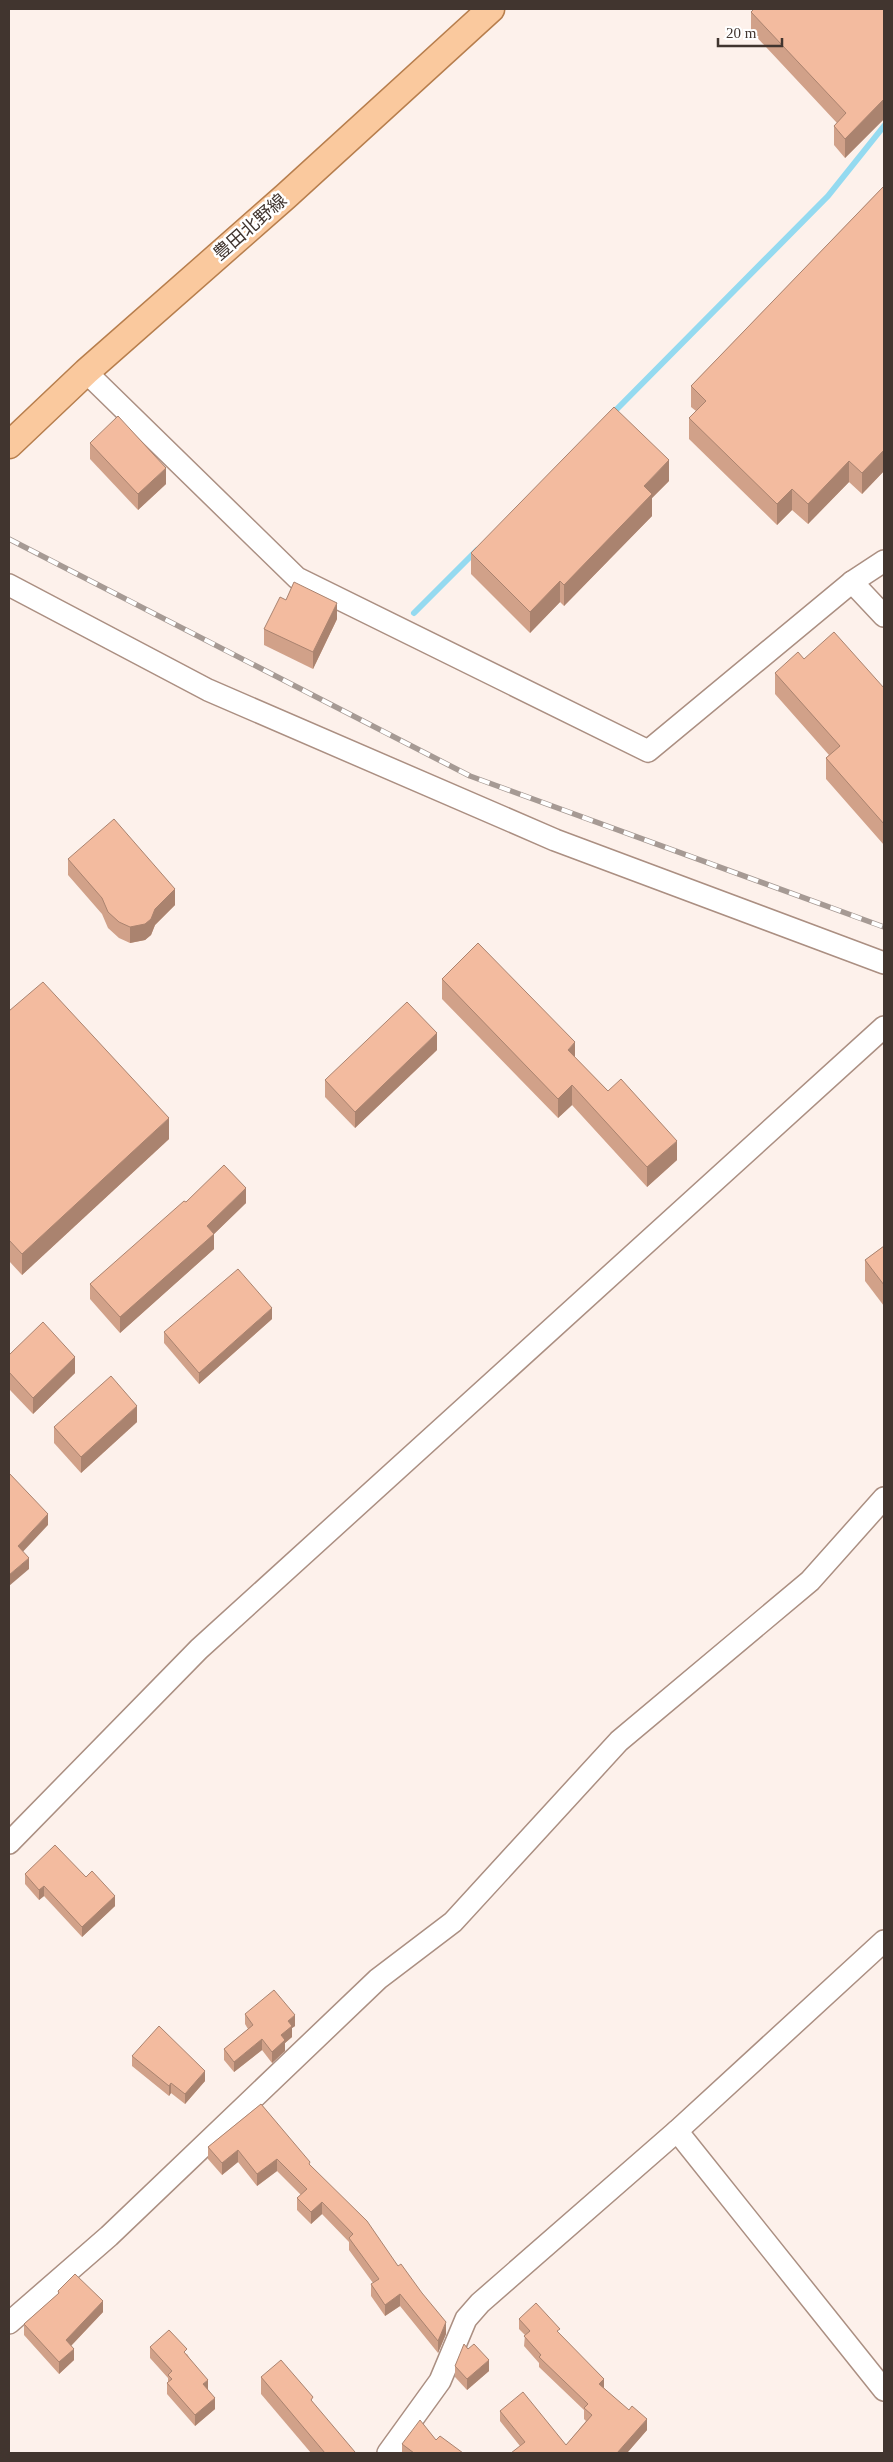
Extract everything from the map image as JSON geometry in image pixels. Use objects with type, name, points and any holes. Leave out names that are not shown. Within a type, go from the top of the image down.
[{"type":"main road","name":"豊田北野線","points":[[9,445],[86,372],[286,196],[491,9]]},
{"type":"street","points":[[86,372],[297,578],[648,752],[852,582],[884,561]]},
{"type":"street","points":[[852,582],[884,616]]},
{"type":"street","points":[[9,586],[208,690],[555,840],[884,963]]},
{"type":"street","points":[[9,1843],[193,1656],[884,1027]]},
{"type":"street","points":[[9,2323],[108,2236],[378,1979],[453,1922],[619,1741],[810,1580],[884,1498]]},
{"type":"street","points":[[388,2453],[440,2381],[466,2320],[480,2303],[677,2131],[884,1941]]},
{"type":"street","points":[[677,2131],[884,2390]]},
{"type":"building","points":[[754,9],[884,9],[884,99],[845,139],[834,126],[846,113],[751,12]]},
{"type":"building","points":[[884,186],[884,450],[862,473],[849,461],[808,504],[792,489],[777,504],[689,418],[706,401],[691,386]]},
{"type":"building","points":[[614,407],[669,460],[644,486],[652,494],[564,585],[560,581],[530,612],[471,553]]},
{"type":"building","points":[[118,416],[166,468],[138,494],[90,443]]},
{"type":"building","points":[[294,582],[337,603],[313,652],[264,629],[280,597],[286,600]]},
{"type":"building","points":[[834,632],[884,688],[884,824],[826,758],[840,746],[775,673],[798,652],[804,659]]},
{"type":"building","points":[[114,819],[175,889],[155,909],[151,919],[145,924],[130,927],[119,922],[108,912],[102,898],[68,859]]},
{"type":"building","points":[[478,943],[575,1042],[568,1050],[608,1091],[621,1079],[677,1141],[647,1167],[572,1085],[558,1099],[442,979]]},
{"type":"building","points":[[43,982],[169,1118],[22,1254],[9,1240],[9,1011]]},
{"type":"building","points":[[407,1002],[437,1033],[355,1112],[325,1080]]},
{"type":"building","points":[[224,1165],[246,1188],[207,1226],[214,1234],[120,1317],[90,1284],[184,1201],[186,1202]]},
{"type":"building","points":[[884,1246],[884,1285],[865,1260]]},
{"type":"building","points":[[238,1269],[272,1308],[199,1373],[164,1332]]},
{"type":"building","points":[[43,1322],[75,1357],[33,1398],[9,1372],[9,1355]]},
{"type":"building","points":[[111,1376],[137,1406],[81,1457],[54,1427]]},
{"type":"building","points":[[9,1473],[48,1514],[18,1546],[29,1558],[9,1575]]},
{"type":"building","points":[[55,1845],[86,1877],[92,1871],[115,1896],[82,1927],[44,1886],[39,1890],[25,1874]]},
{"type":"building","points":[[274,1990],[295,2015],[288,2021],[292,2026],[281,2035],[285,2040],[272,2052],[262,2039],[234,2062],[224,2049],[253,2025],[245,2014]]},
{"type":"building","points":[[159,2026],[205,2071],[185,2094],[171,2083],[169,2086],[132,2056]]},
{"type":"building","points":[[261,2104],[310,2162],[309,2164],[367,2221],[398,2266],[401,2264],[446,2322],[438,2341],[400,2294],[385,2305],[371,2284],[379,2279],[349,2238],[353,2234],[322,2202],[311,2212],[297,2198],[307,2189],[277,2159],[257,2174],[238,2150],[222,2163],[208,2147]]},
{"type":"building","points":[[75,2274],[103,2301],[66,2340],[74,2349],[59,2362],[24,2324],[59,2293],[58,2291]]},
{"type":"building","points":[[536,2303],[560,2329],[557,2331],[604,2379],[599,2384],[629,2410],[632,2406],[647,2419],[617,2453],[511,2453],[525,2442],[500,2411],[523,2392],[566,2445],[592,2415],[584,2408],[588,2404],[539,2357],[541,2355],[524,2336],[530,2331],[519,2319]]},
{"type":"building","points":[[169,2330],[187,2349],[184,2352],[208,2380],[203,2384],[215,2398],[195,2415],[167,2383],[172,2379],[168,2375],[172,2371],[150,2347]]},
{"type":"building","points":[[464,2344],[468,2349],[474,2344],[489,2360],[467,2379],[455,2366]]},
{"type":"building","points":[[281,2360],[313,2397],[311,2400],[354,2453],[325,2453],[261,2377]]},
{"type":"building","points":[[420,2420],[436,2440],[440,2436],[463,2453],[414,2453],[402,2444]]},
{"type":"waterway","points":[[611,415],[828,196],[884,126]]},
{"type":"waterway","points":[[414,613],[477,550]]},
{"type":"railway","points":[[9,539],[470,776],[884,927]]}]
